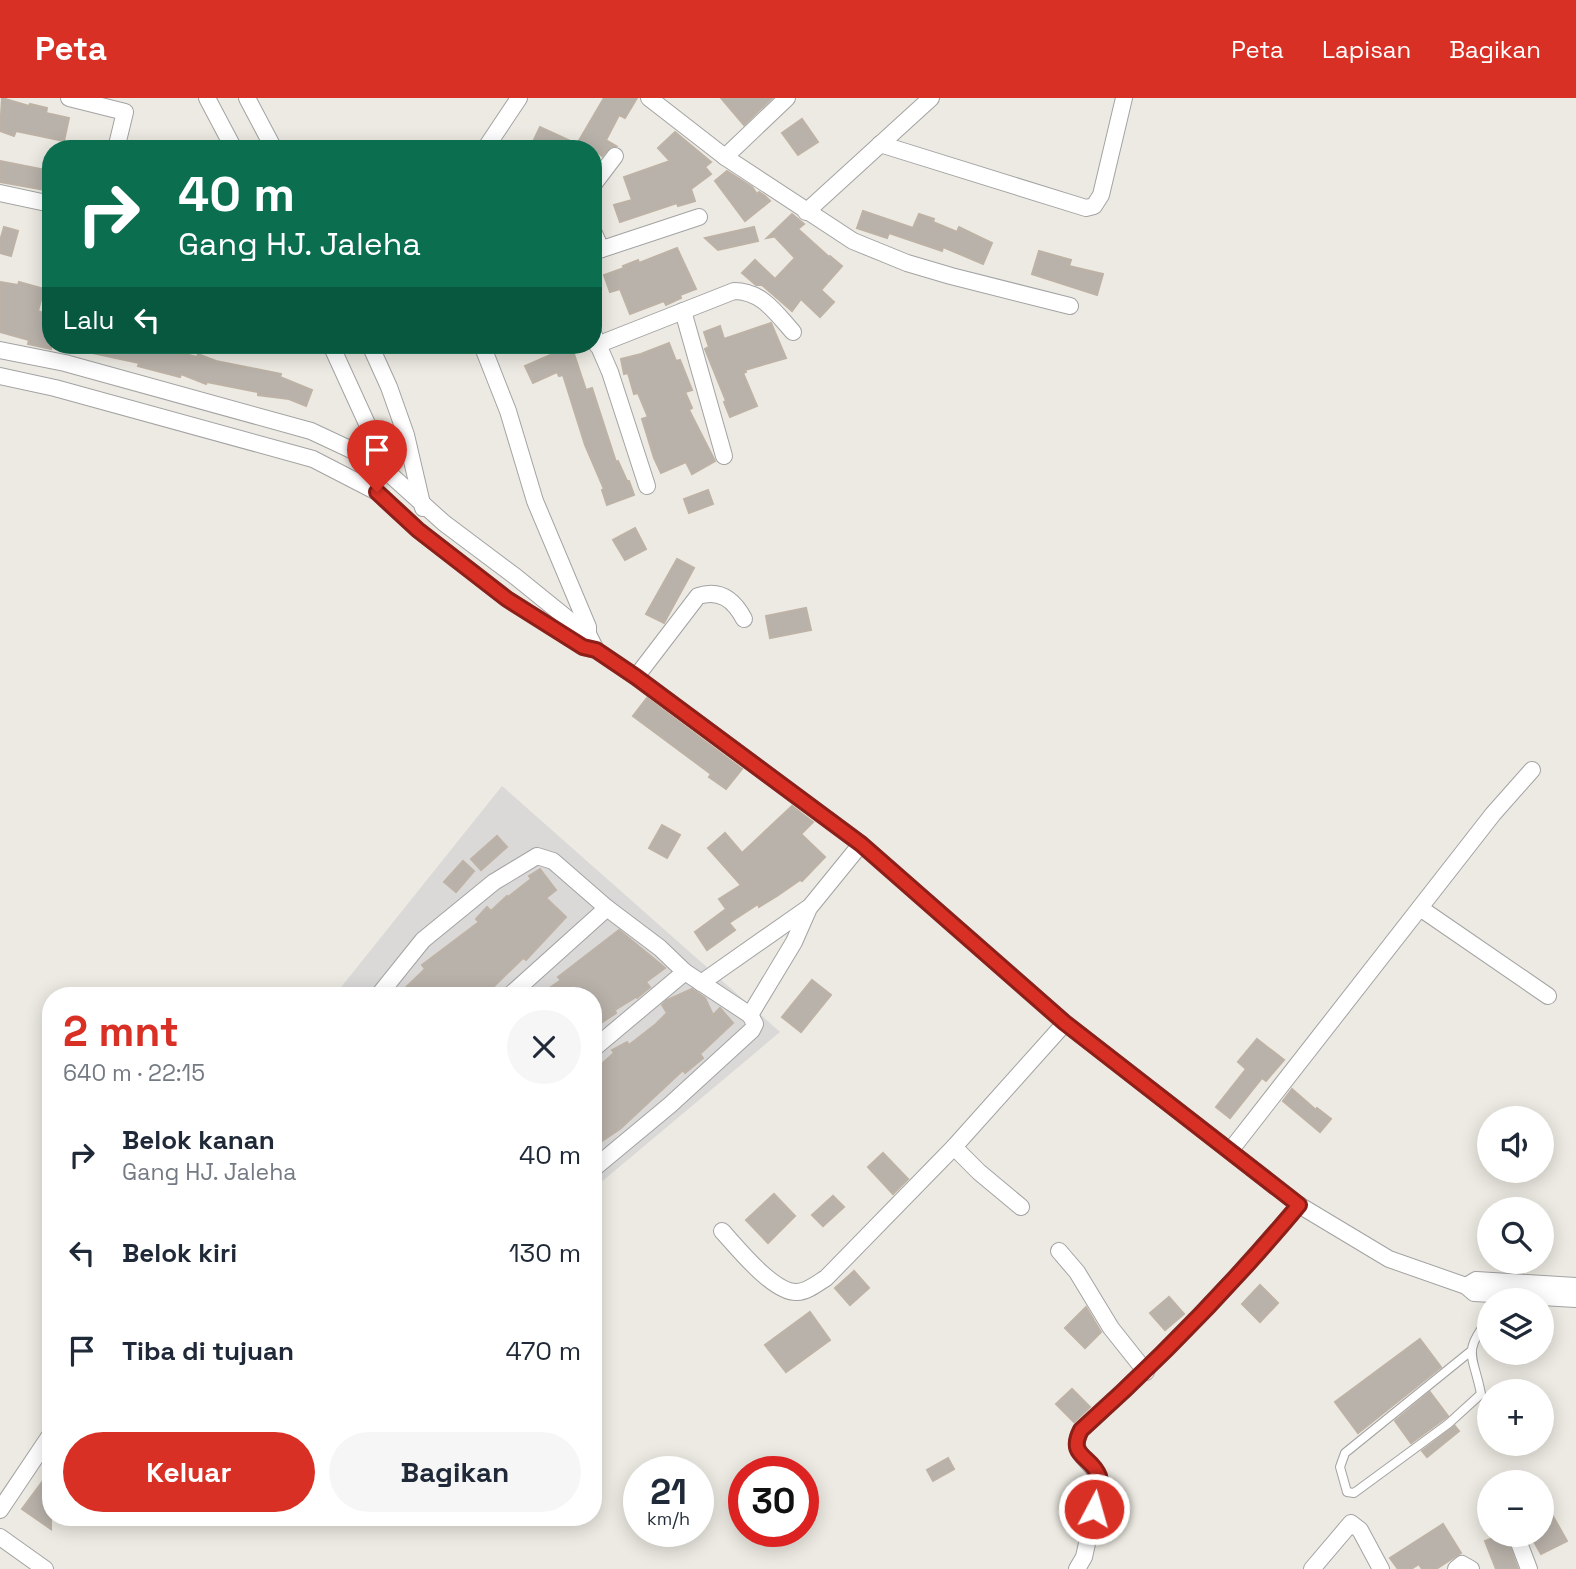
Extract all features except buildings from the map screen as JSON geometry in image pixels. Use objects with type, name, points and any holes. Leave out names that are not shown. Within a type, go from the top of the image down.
[{"type":"street","points":[[69,98],[125,113],[118,140]]},
{"type":"street","points":[[207,98],[229,140]]},
{"type":"street","points":[[247,98],[269,140]]},
{"type":"street","points":[[491,140],[519,98]]},
{"type":"street","points":[[725,156],[787,98]]},
{"type":"street","points":[[806,212],[931,98]]},
{"type":"street","points":[[880,144],[1086,208],[1094,206],[1101,195],[1124,98]]},
{"type":"street","points":[[651,99],[725,156],[853,241],[907,263],[1070,306]]},
{"type":"street","points":[[602,173],[615,156]]},
{"type":"street","points":[[0,193],[42,202]]},
{"type":"street","points":[[602,248],[699,217]]},
{"type":"street","points":[[602,337],[683,311],[734,291],[753,293],[766,302],[793,332]]},
{"type":"street","points":[[683,311],[724,456]]},
{"type":"street","points":[[0,350],[65,363],[311,431],[358,453],[384,469],[424,506],[589,644],[861,844],[1065,1023],[1299,1205],[1390,1259],[1466,1286],[1476,1280],[1497,1288]]},
{"type":"street","points":[[335,354],[384,469],[377,492]]},
{"type":"street","points":[[374,354],[406,435],[424,506],[418,530]]},
{"type":"street","points":[[486,354],[505,403],[536,500],[588,627],[589,644]]},
{"type":"street","points":[[602,354],[647,486]]},
{"type":"street","points":[[55,388],[65,363]]},
{"type":"street","points":[[0,376],[55,388],[313,459],[377,492],[418,530],[507,599],[589,644]]},
{"type":"street","points":[[636,677],[698,596],[708,593],[726,598],[732,601],[744,619]]},
{"type":"street","points":[[1230,1151],[1493,814],[1532,770]]},
{"type":"street","points":[[750,1015],[794,942],[809,908],[861,844]]},
{"type":"street","points":[[385,987],[423,940],[494,881],[537,856],[553,861],[607,908],[660,948],[685,972],[750,1015],[755,1024],[752,1030],[670,1105],[602,1162]]},
{"type":"street","points":[[519,987],[607,908]]},
{"type":"street","points":[[701,983],[809,908]]},
{"type":"street","points":[[1420,908],[1548,996]]},
{"type":"street","points":[[602,1041],[685,972]]},
{"type":"street","points":[[722,1231],[760,1271],[791,1291],[800,1292],[826,1278],[954,1147],[1065,1023]]},
{"type":"street","points":[[954,1147],[1021,1207]]},
{"type":"street","points":[[1077,1569],[1084,1557],[1100,1485],[1099,1476],[1076,1448],[1081,1430],[1146,1372],[1249,1264],[1299,1205]]},
{"type":"street","points":[[1059,1251],[1077,1272],[1111,1328],[1146,1372]]},
{"type":"street","points":[[1553,1288],[1576,1286]]},
{"type":"street","points":[[1554,1297],[1576,1299]]},
{"type":"street","points":[[0,1510],[42,1447]]},
{"type":"street","points":[[1312,1569],[1351,1523],[1360,1530],[1381,1569]]},
{"type":"street","points":[[0,1537],[45,1569]]},
{"type":"street","points":[[1521,1547],[1529,1569]]},
{"type":"street","points":[[1456,1569],[1462,1564],[1471,1569]]},
{"type":"lane","points":[[1471,1351],[1345,1453],[1340,1467],[1347,1492],[1354,1493],[1448,1424],[1481,1394],[1471,1351],[1477,1334]]},
{"type":"shaded area","points":[[502,786],[780,1032],[602,1181],[602,987],[341,987]]},
{"type":"route","points":[[377,492],[418,530],[507,599],[583,647],[596,650],[636,677],[861,844],[1065,1023],[1299,1205],[1249,1264],[1146,1372],[1081,1430],[1076,1448],[1099,1476],[1100,1485],[1094,1509]]}]
